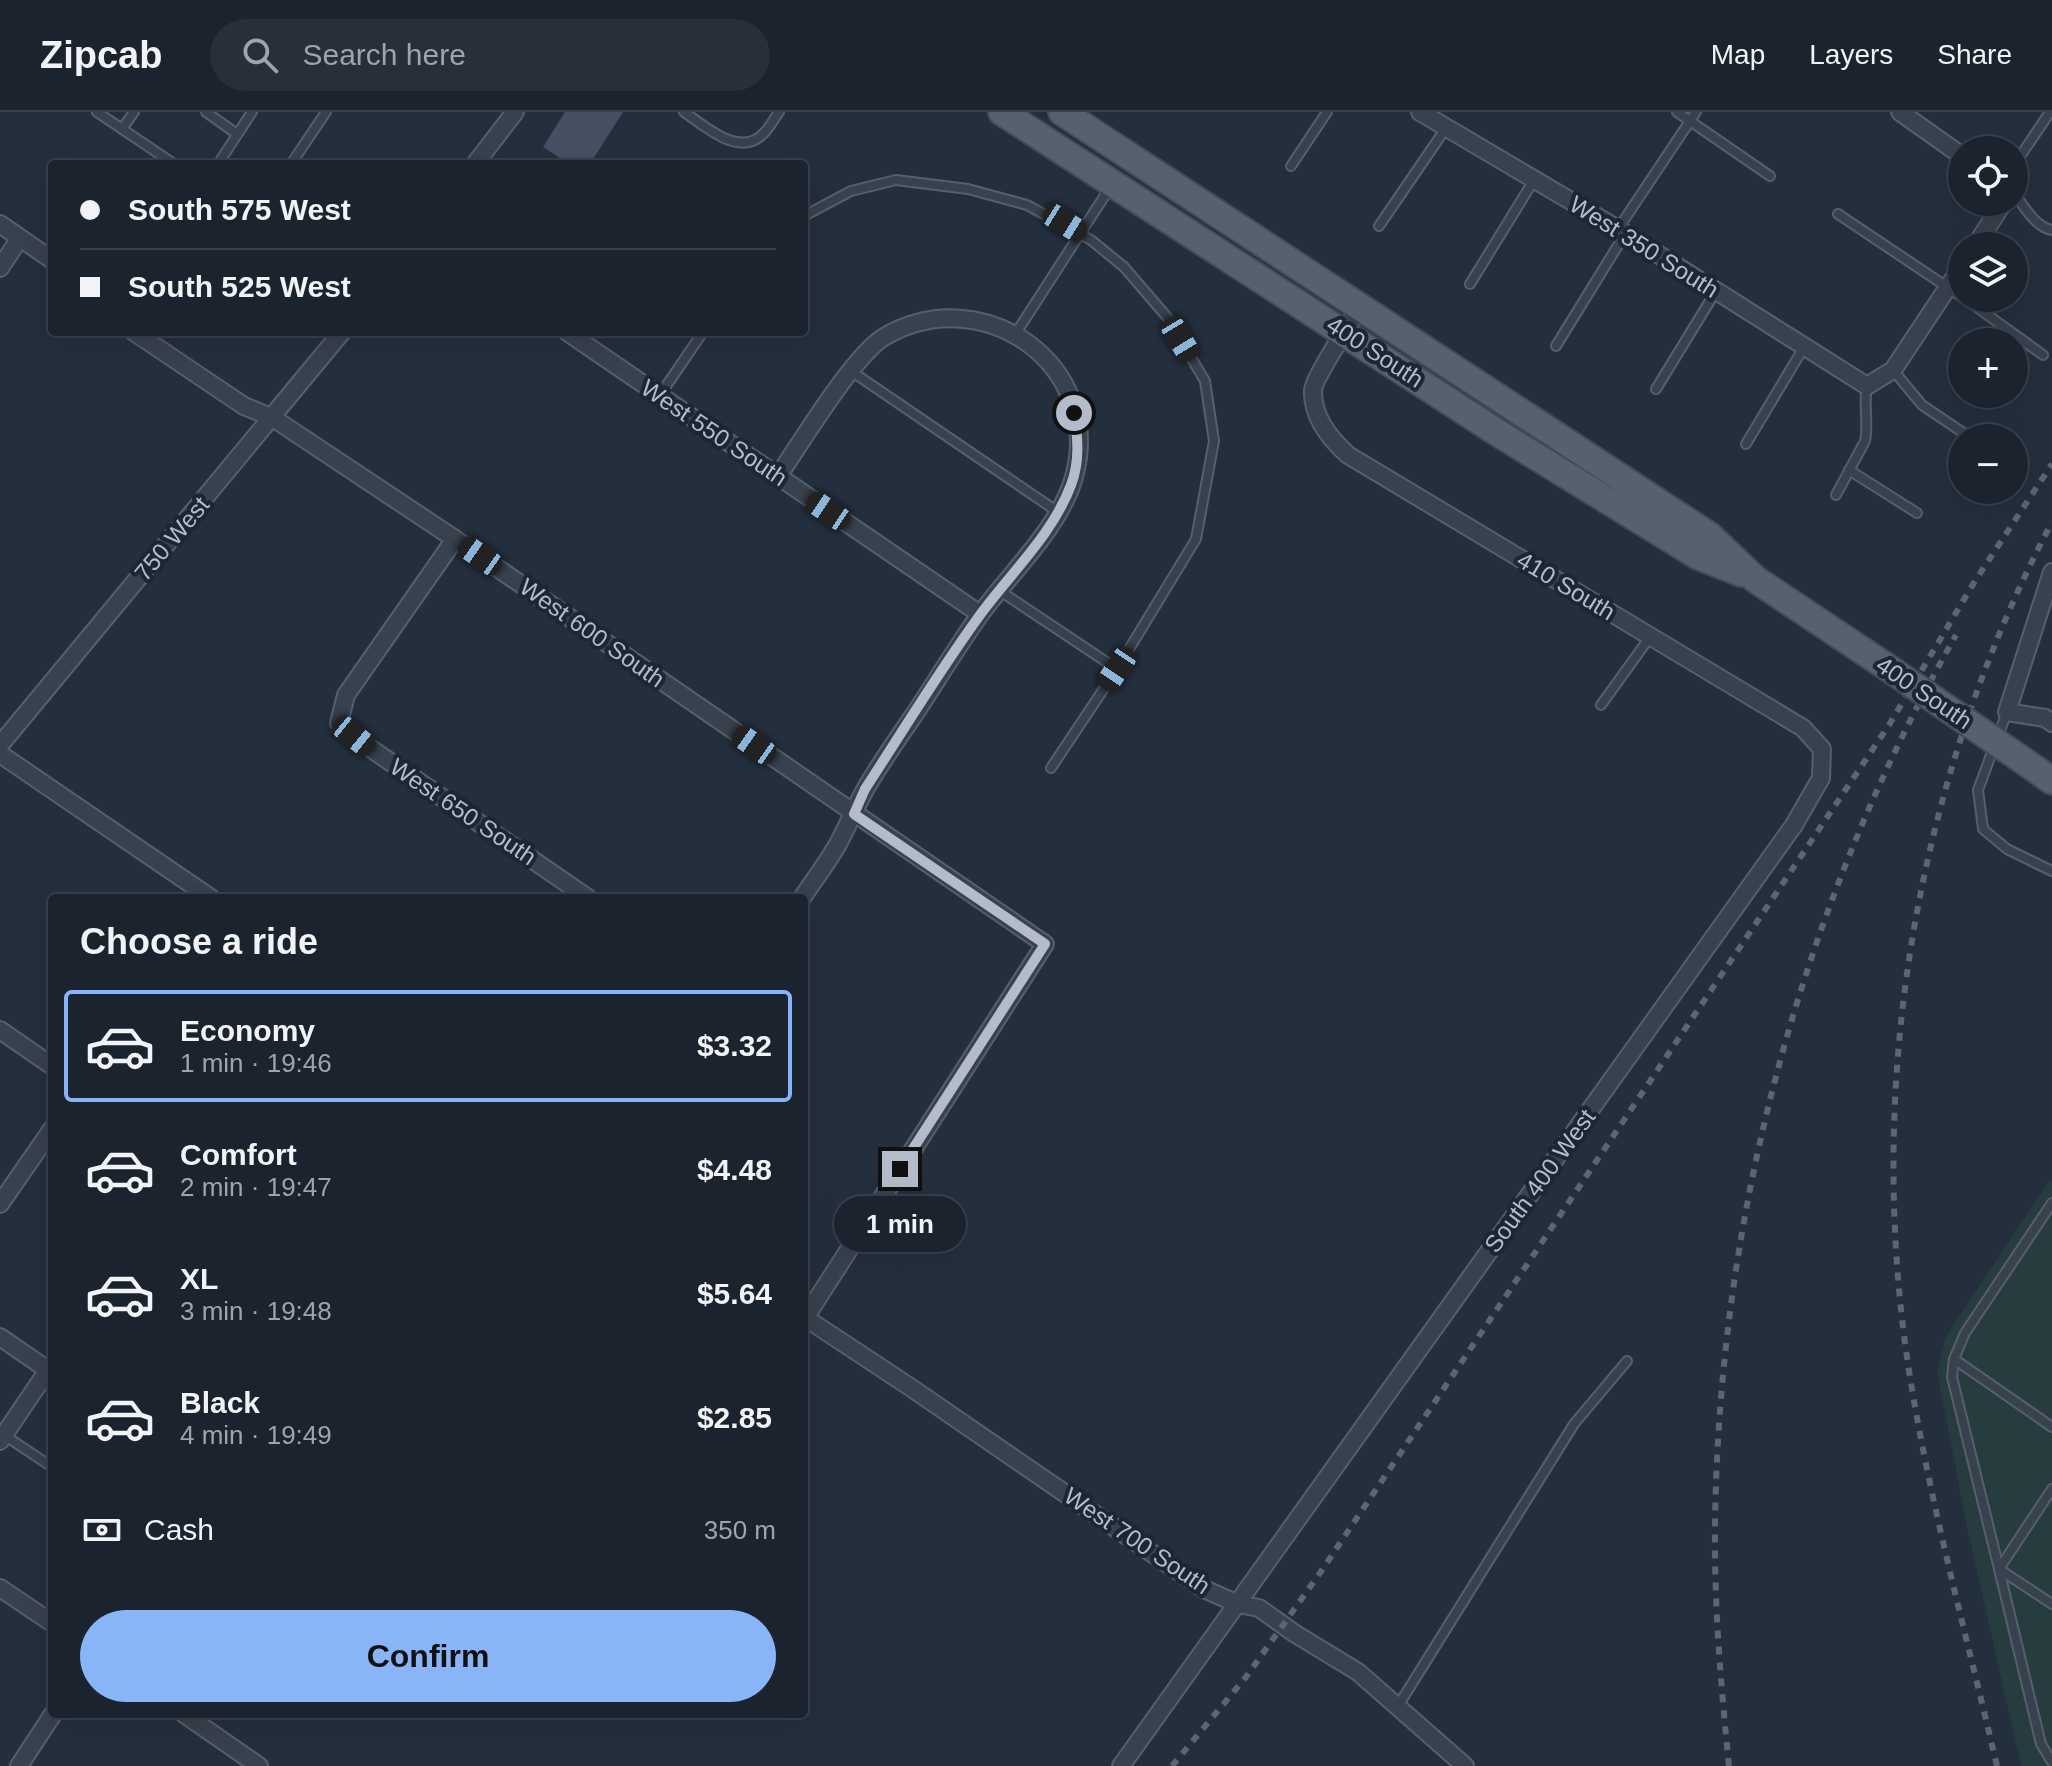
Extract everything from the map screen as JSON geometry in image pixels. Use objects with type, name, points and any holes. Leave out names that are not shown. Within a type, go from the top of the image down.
[{"type":"main road","name":"400 South","points":[[1002,112],[1498,433],[1698,556],[1755,579]]},
{"type":"main road","name":"400 South","points":[[1062,112],[1710,536],[1755,579],[2043,774]]},
{"type":"street","name":"West 350 South","points":[[1420,112],[1621,232],[1867,386]]},
{"type":"street","points":[[1900,112],[1948,146]]},
{"type":"street","points":[[478,160],[512,113]]},
{"type":"street","points":[[0,224],[48,257]]},
{"type":"street","points":[[0,268],[20,238]]},
{"type":"street","points":[[1345,332],[1360,306]]},
{"type":"street","points":[[1867,386],[1893,370],[1948,306]]},
{"type":"street","points":[[778,476],[851,371],[881,339],[924,322],[972,319],[1016,333],[1050,365],[1073,407],[1077,435],[1076,469],[1069,492],[1058,512],[980,614],[865,789],[837,846],[805,894]]},
{"type":"street","name":"410 South","points":[[1345,332],[1313,387],[1317,416],[1331,439],[1348,455],[1803,728],[1822,749]]},
{"type":"street","name":"West 600 South","points":[[140,336],[244,406],[273,418],[455,539],[1045,944],[808,1311]]},
{"type":"street","name":"750 West","points":[[0,745],[339,336]]},
{"type":"street","name":"West 550 South","points":[[573,336],[980,614]]},
{"type":"street","name":"West 650 South","points":[[455,539],[346,695],[339,723],[370,748],[582,894]]},
{"type":"street","points":[[2007,712],[2052,572]]},
{"type":"street","name":"400 South","points":[[2007,712],[2045,718],[2052,723]]},
{"type":"street","name":"South 400 West","points":[[1121,1766],[1794,825],[1821,778],[1822,749]]},
{"type":"street","points":[[0,754],[205,894]]},
{"type":"street","points":[[0,1030],[48,1063]]},
{"type":"street","points":[[0,1204],[48,1135]]},
{"type":"street","name":"West 700 South","points":[[808,1320],[1204,1589],[1238,1604],[1259,1608],[1358,1672],[1465,1766]]},
{"type":"street","points":[[0,1337],[48,1367]]},
{"type":"street","points":[[2,1438],[48,1373]]},
{"type":"street","points":[[0,1588],[48,1620]]},
{"type":"street","points":[[19,1766],[50,1718]]},
{"type":"street","points":[[190,1718],[259,1766]]},
{"type":"lane","points":[[97,112],[168,160]]},
{"type":"lane","points":[[122,129],[134,112]]},
{"type":"lane","points":[[206,112],[237,134]]},
{"type":"lane","points":[[221,160],[252,112]]},
{"type":"lane","points":[[294,160],[326,112]]},
{"type":"lane","points":[[684,112],[726,140],[740,142],[752,141],[763,135],[779,112]]},
{"type":"lane","points":[[1291,166],[1327,112]]},
{"type":"lane","points":[[1677,112],[1770,176]]},
{"type":"lane","points":[[1556,346],[1621,232],[1696,112]]},
{"type":"lane","points":[[2028,144],[2050,112]]},
{"type":"lane","points":[[2037,131],[2052,127]]},
{"type":"lane","points":[[1379,226],[1446,128]]},
{"type":"lane","points":[[808,214],[851,191],[896,180],[968,189],[1027,205],[1080,232],[1124,267],[1167,317],[1205,381],[1214,441],[1196,539],[1117,669],[1051,768]]},
{"type":"lane","points":[[1470,284],[1534,180]]},
{"type":"lane","points":[[1016,333],[1113,183]]},
{"type":"lane","points":[[2028,211],[2050,231]]},
{"type":"lane","points":[[1838,214],[1948,287]]},
{"type":"lane","points":[[1656,389],[1716,291]]},
{"type":"lane","points":[[1983,312],[2043,355]]},
{"type":"lane","points":[[660,395],[700,336]]},
{"type":"lane","points":[[1746,444],[1804,347]]},
{"type":"lane","points":[[1893,370],[1922,405],[1950,424]]},
{"type":"lane","points":[[851,371],[1058,512]]},
{"type":"lane","points":[[1836,495],[1867,432],[1864,403],[1867,386]]},
{"type":"lane","points":[[1849,470],[1917,513]]},
{"type":"lane","points":[[1000,591],[1117,669]]},
{"type":"lane","points":[[1601,705],[1651,637]]},
{"type":"lane","points":[[2007,712],[1978,790],[1983,829],[2007,849],[2052,871]]},
{"type":"lane","points":[[2052,1203],[1965,1333],[1954,1359],[1952,1377],[2041,1744],[2052,1762]]},
{"type":"lane","points":[[1954,1359],[2052,1427]]},
{"type":"lane","points":[[1397,1707],[1574,1424],[1627,1361]]},
{"type":"lane","points":[[2,1438],[48,1465]]},
{"type":"lane","points":[[1999,1569],[2052,1489]]},
{"type":"lane","points":[[1999,1569],[2052,1604]]},
{"type":"green space","points":[[2050,1180],[2052,1766],[2021,1766],[1966,1522],[1937,1371],[1945,1338]]},
{"type":"building","points":[[565,112],[623,112],[593,160],[563,160],[543,147]]},
{"type":"railway","points":[[1172,1766],[1246,1677],[1320,1573],[1889,725],[1975,581],[2052,464]]},
{"type":"railway","points":[[1997,1766],[1939,1524],[1910,1377],[1897,1268],[1894,1158],[1899,1048],[1912,938],[1935,830],[1966,724],[2005,621],[2052,522]]},
{"type":"railway","points":[[1729,1766],[1719,1646],[1715,1525],[1720,1408],[1733,1292],[1752,1177],[1779,1064],[1813,953],[1854,844],[1902,738],[1956,635]]},
{"type":"route","points":[[900,1169],[1045,944],[854,814],[865,789],[980,614],[1058,512],[1069,492],[1077,457],[1074,413]]}]
